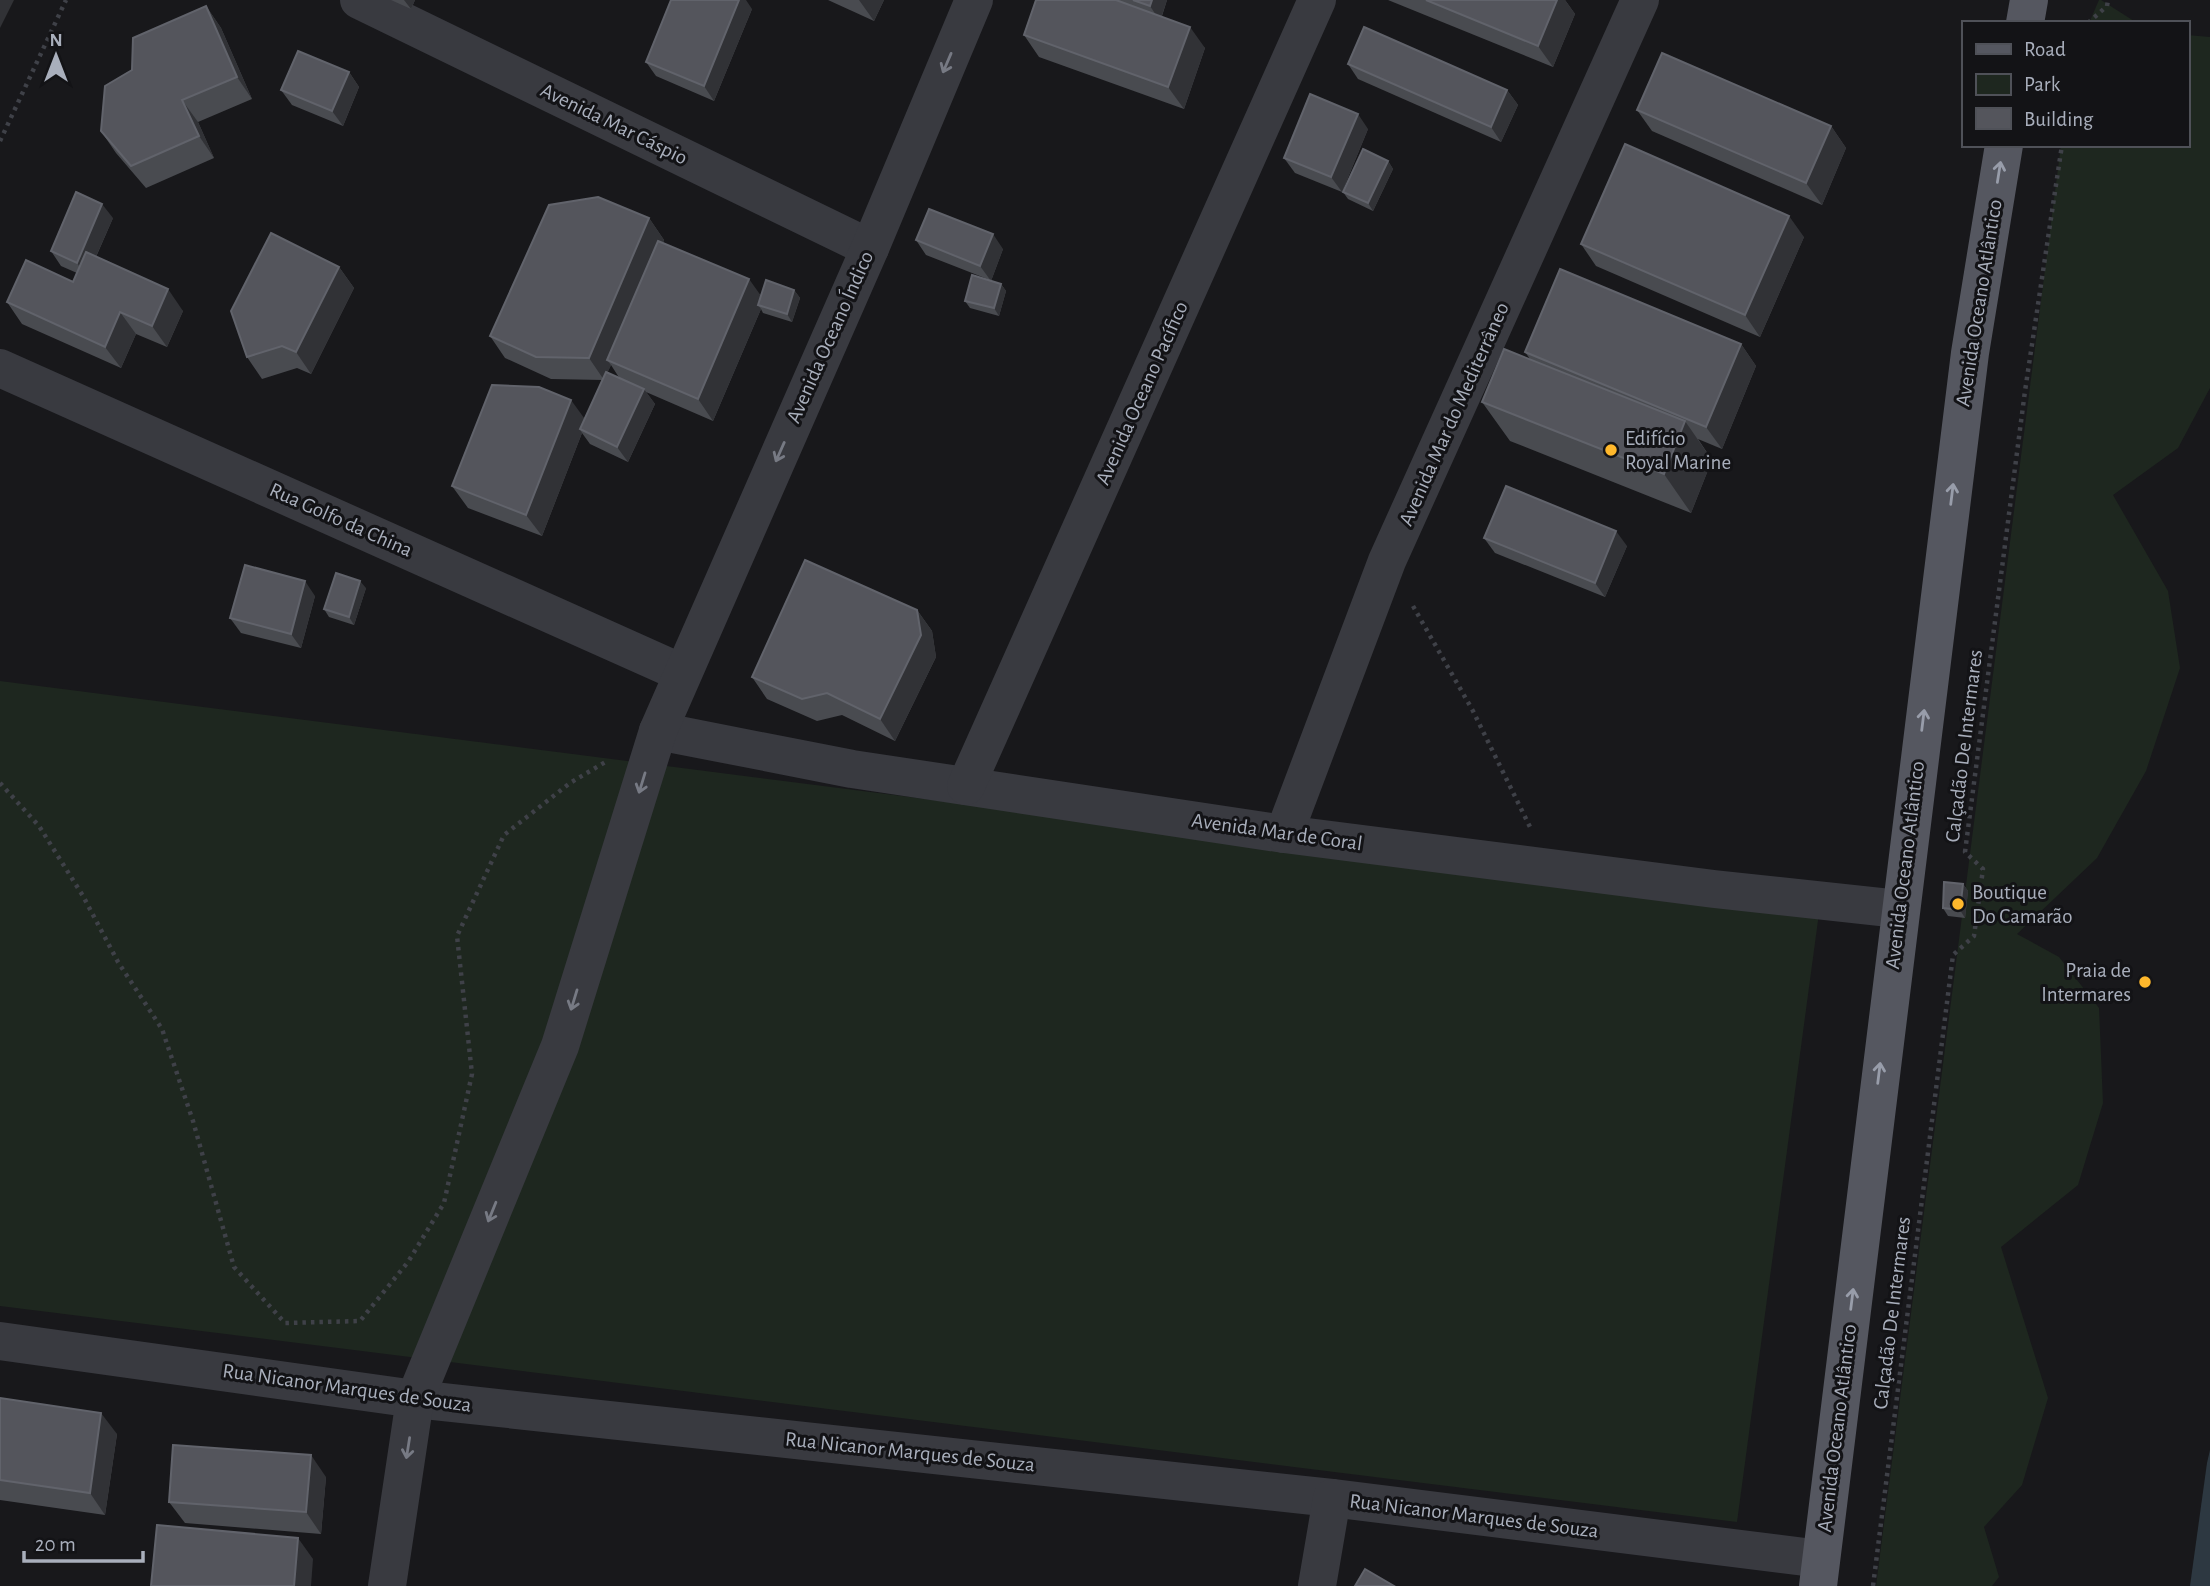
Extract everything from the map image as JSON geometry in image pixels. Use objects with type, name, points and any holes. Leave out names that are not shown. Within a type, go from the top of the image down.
[{"type":"main road","points":[[2025,21],[2029,0]]},
{"type":"main road","name":"Avenida Oceano Atlântico","points":[[1819,1573],[1899,909],[1970,353],[2004,147]]},
{"type":"street","name":"Avenida Mar Cáspio","points":[[359,0],[870,248]]},
{"type":"street","name":"Avenida Oceano Índico","points":[[387,1586],[415,1399],[560,1046],[658,731],[870,248],[974,0]]},
{"type":"street","name":"Avenida Oceano Pacífico","points":[[967,786],[1317,0]]},
{"type":"street","name":"Avenida Mar do Mediterrâneo","points":[[1284,834],[1387,561],[1640,0]]},
{"type":"street","name":"Rua Golfo da China","points":[[0,368],[682,673]]},
{"type":"street","name":"Avenida Mar de Coral","points":[[658,731],[852,769],[1284,834],[1714,889],[1899,909]]},
{"type":"street","name":"Rua Nicanor Marques de Souza","points":[[0,1341],[415,1399],[1332,1498],[1819,1573]]},
{"type":"street","points":[[1317,1586],[1332,1498]]},
{"type":"path","points":[[0,141],[66,0]]},
{"type":"path","points":[[2090,21],[2107,6],[2108,0]]},
{"type":"path","name":"Calçadão De Intermares","points":[[1873,1586],[1953,955],[1974,936],[1983,869],[1965,852],[2025,391],[2062,147]]},
{"type":"path","points":[[1387,561],[1473,710],[1549,866]]},
{"type":"path","points":[[0,783],[39,826],[83,896],[118,962],[162,1029],[193,1121],[234,1267],[285,1323],[360,1321],[408,1262],[444,1203],[472,1074],[457,936],[504,835],[570,783],[658,731]]},
{"type":"green space","points":[[2101,0],[2134,21],[2090,21]]},
{"type":"green space","points":[[2189,35],[2210,37],[2210,388],[2178,448],[2113,495],[2168,591],[2180,668],[2146,771],[2097,858],[2017,934],[2059,957],[2099,1008],[2103,1103],[2078,1185],[2001,1247],[2048,1398],[2022,1485],[1984,1527],[1999,1577],[1992,1586],[1876,1586],[2061,147],[2189,147]]},
{"type":"green space","points":[[0,681],[1819,913],[1737,1522],[0,1306]]},
{"type":"shaded area","points":[[2210,1450],[2210,1586],[2190,1586],[2207,1463]]},
{"type":"building","points":[[671,0],[739,0],[704,86],[646,62]]},
{"type":"building","points":[[1036,0],[1116,0],[1190,27],[1168,87],[1024,35]]},
{"type":"building","points":[[1133,0],[1152,0],[1150,6]]},
{"type":"building","points":[[1426,0],[1557,0],[1538,46]]},
{"type":"building","points":[[206,6],[237,77],[182,100],[199,136],[131,166],[101,131],[105,86],[132,70],[133,38]]},
{"type":"building","points":[[1364,27],[1507,90],[1491,127],[1348,64]]},
{"type":"building","points":[[298,51],[349,72],[332,111],[281,90]]},
{"type":"building","points":[[1662,53],[1831,126],[1806,183],[1637,110]]},
{"type":"building","points":[[1310,94],[1358,114],[1331,177],[1284,158]]},
{"type":"building","points":[[1625,144],[1789,216],[1745,315],[1581,244]]},
{"type":"building","points":[[1363,149],[1388,161],[1368,203],[1343,192]]},
{"type":"building","points":[[76,192],[102,204],[77,263],[51,251]]},
{"type":"building","points":[[598,197],[649,218],[589,358],[536,357],[490,336],[549,205]]},
{"type":"building","points":[[929,209],[993,234],[980,266],[916,240]]},
{"type":"building","points":[[271,233],[339,267],[296,352],[282,346],[247,357],[231,311]]},
{"type":"building","points":[[658,241],[749,279],[698,399],[607,360]]},
{"type":"building","points":[[86,252],[168,289],[152,326],[120,312],[105,347],[7,302],[26,260],[73,282]]},
{"type":"building","points":[[1560,269],[1741,344],[1706,427],[1525,352]]},
{"type":"building","points":[[972,275],[1001,284],[994,308],[965,301]]},
{"type":"building","points":[[766,280],[794,290],[787,314],[758,305]]},
{"type":"building","points":[[1504,349],[1685,421],[1664,474],[1482,402]]},
{"type":"building","points":[[606,372],[644,389],[617,447],[580,429]]},
{"type":"building","points":[[492,385],[539,387],[571,400],[526,515],[452,486]]},
{"type":"building","points":[[1506,486],[1616,531],[1595,583],[1484,538]]},
{"type":"building","points":[[805,560],[917,610],[921,635],[880,719],[827,693],[802,699],[752,677]]},
{"type":"building","points":[[245,565],[305,581],[291,634],[230,618]]},
{"type":"building","points":[[336,573],[360,581],[349,617],[324,609]]},
{"type":"building","points":[[1944,882],[1963,884],[1960,910],[1943,908]]},
{"type":"building","points":[[0,1398],[101,1413],[90,1493],[0,1480]]},
{"type":"building","points":[[173,1445],[311,1455],[306,1512],[169,1502]]},
{"type":"building","points":[[157,1525],[298,1538],[294,1586],[151,1586]]},
{"type":"building","points":[[1365,1569],[1394,1586],[1355,1586]]},
{"type":"place","name":"Edifício Royal Marine","points":[[1611,450]]},
{"type":"place","name":"Boutique Do Camarão","points":[[1958,904]]},
{"type":"place","name":"Praia de Intermares","points":[[2145,982]]}]
